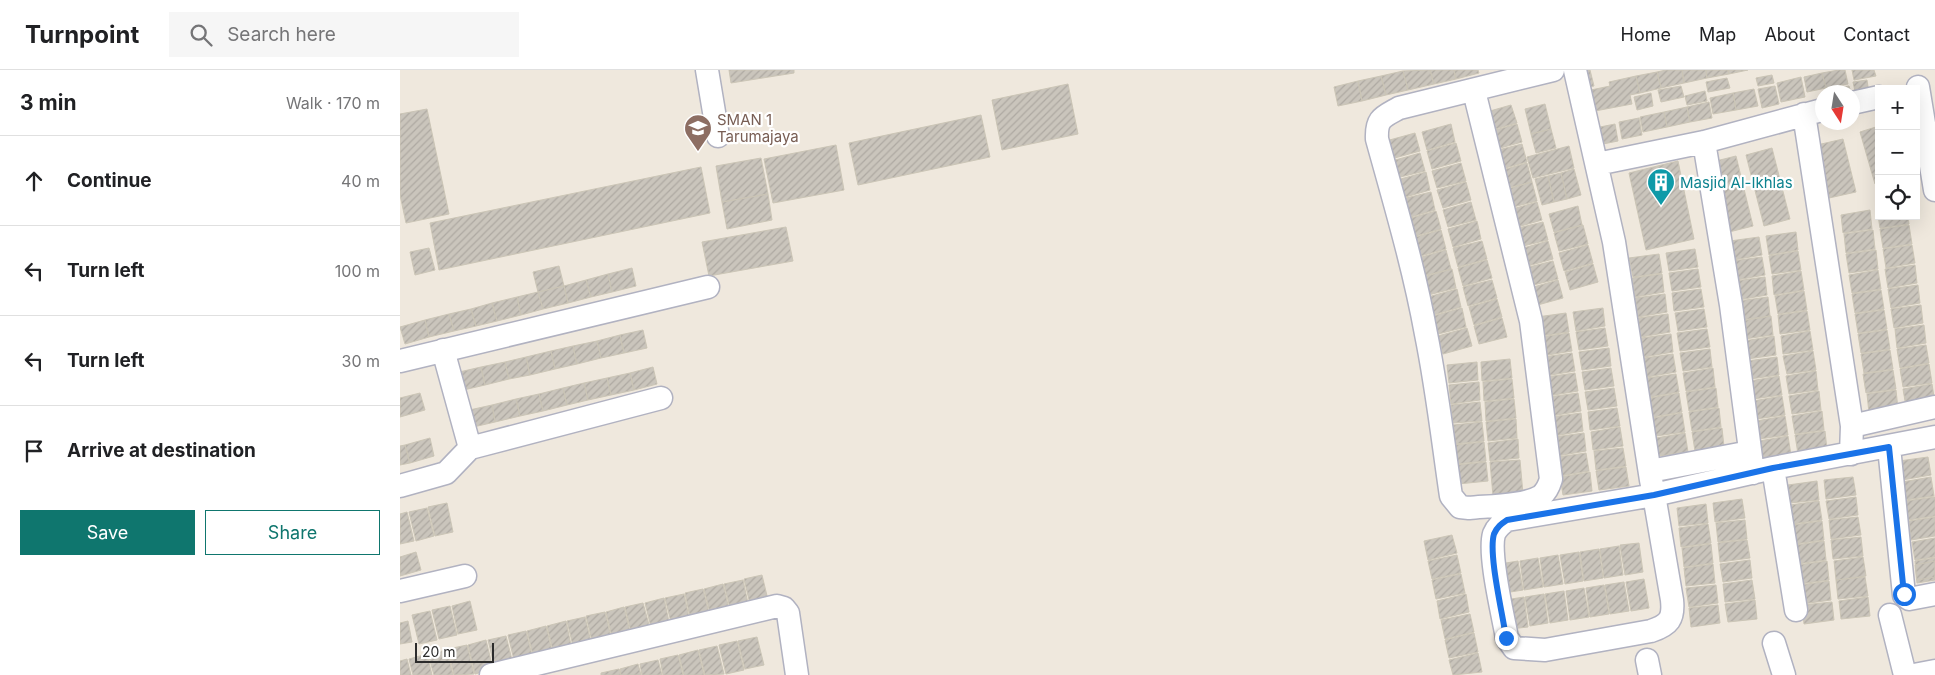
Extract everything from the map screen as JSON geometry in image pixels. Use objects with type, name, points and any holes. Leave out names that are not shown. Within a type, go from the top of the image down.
[{"type":"street","points":[[707,70],[718,136]]},
{"type":"street","points":[[1474,91],[1531,321],[1551,479],[1547,489],[1541,496],[1530,501],[1469,508],[1460,507],[1452,496],[1426,332],[1406,242],[1377,139],[1376,126],[1382,117],[1400,108],[1553,70]]},
{"type":"street","points":[[1575,70],[1597,164],[1628,320],[1650,471],[1654,495],[1672,600],[1671,620],[1663,627],[1651,631],[1545,650],[1514,648],[1506,638],[1493,552],[1494,536],[1497,527],[1507,520],[1654,495],[1759,464]]},
{"type":"street","points":[[1922,86],[1935,190]]},
{"type":"street","points":[[1860,101],[1875,98]]},
{"type":"street","points":[[1597,164],[1704,142],[1813,112],[1852,426],[1851,454]]},
{"type":"street","points":[[1704,142],[1759,464],[1796,610]]},
{"type":"street","points":[[400,361],[708,288]]},
{"type":"street","points":[[443,350],[470,448]]},
{"type":"street","points":[[400,486],[446,473],[470,448],[661,398]]},
{"type":"street","points":[[1852,426],[1935,407]]},
{"type":"street","points":[[1650,471],[1759,464],[1851,454],[1935,438]]},
{"type":"street","points":[[1889,447],[1904,594],[1909,599],[1935,594]]},
{"type":"street","points":[[400,591],[465,576]]},
{"type":"street","points":[[491,675],[777,606],[784,608],[788,613],[797,675]]},
{"type":"street","points":[[1890,615],[1905,675]]},
{"type":"street","points":[[1774,643],[1784,675]]},
{"type":"street","points":[[1914,675],[1935,671]]},
{"type":"building","points":[[729,70],[794,70],[794,73],[731,83]]},
{"type":"building","points":[[1430,70],[1434,84],[1408,90],[1403,71]]},
{"type":"building","points":[[1430,70],[1454,70],[1456,79],[1434,84]]},
{"type":"building","points":[[1454,70],[1478,70],[1479,73],[1456,79]]},
{"type":"building","points":[[1580,70],[1590,70],[1594,86],[1584,88]]},
{"type":"building","points":[[1682,70],[1684,83],[1661,88],[1657,72]]},
{"type":"building","points":[[1682,70],[1706,70],[1707,78],[1684,83]]},
{"type":"building","points":[[1706,70],[1728,70],[1729,74],[1707,78]]},
{"type":"building","points":[[1728,70],[1748,70],[1729,74]]},
{"type":"building","points":[[1845,70],[1848,84],[1825,85],[1822,73]]},
{"type":"building","points":[[1852,70],[1874,70],[1876,76],[1854,80]]},
{"type":"building","points":[[1403,71],[1408,90],[1386,95],[1381,76]]},
{"type":"building","points":[[1657,72],[1661,88],[1640,93],[1636,76]]},
{"type":"building","points":[[1822,73],[1825,85],[1815,85],[1815,90],[1807,92],[1804,77]]},
{"type":"building","points":[[1772,75],[1774,83],[1758,86],[1756,78]]},
{"type":"building","points":[[1381,76],[1386,95],[1362,101],[1358,81]]},
{"type":"building","points":[[1636,76],[1640,93],[1630,95],[1632,104],[1595,111],[1591,90],[1610,86],[1609,82]]},
{"type":"building","points":[[1801,77],[1805,97],[1781,102],[1777,83]]},
{"type":"building","points":[[1727,78],[1730,88],[1708,92],[1706,82]]},
{"type":"building","points":[[1867,80],[1869,93],[1860,95],[1860,85],[1854,85],[1853,82]]},
{"type":"building","points":[[1358,81],[1362,101],[1338,106],[1334,87]]},
{"type":"building","points":[[1068,84],[1078,134],[1002,150],[992,100]]},
{"type":"building","points":[[1681,86],[1684,97],[1661,102],[1658,90]]},
{"type":"building","points":[[1775,86],[1779,104],[1762,108],[1758,89]]},
{"type":"building","points":[[1754,89],[1758,106],[1736,110],[1733,93]]},
{"type":"building","points":[[1705,91],[1707,101],[1687,105],[1685,96]]},
{"type":"building","points":[[1651,93],[1653,106],[1637,110],[1634,97]]},
{"type":"building","points":[[1733,93],[1736,110],[1713,114],[1710,98]]},
{"type":"building","points":[[1709,102],[1712,118],[1690,122],[1687,107]]},
{"type":"building","points":[[1545,104],[1551,129],[1531,134],[1525,109]]},
{"type":"building","points":[[1511,105],[1517,123],[1488,131],[1483,113]]},
{"type":"building","points":[[1687,107],[1690,122],[1667,127],[1664,112]]},
{"type":"building","points":[[427,109],[449,214],[406,223],[400,195],[400,114]]},
{"type":"building","points":[[1664,112],[1667,127],[1643,132],[1640,117]]},
{"type":"building","points":[[981,115],[990,157],[858,185],[849,143]]},
{"type":"building","points":[[1639,118],[1642,135],[1622,139],[1619,122]]},
{"type":"building","points":[[1451,124],[1455,142],[1427,150],[1422,132]]},
{"type":"building","points":[[1517,124],[1522,142],[1493,150],[1488,132]]},
{"type":"building","points":[[1615,124],[1618,141],[1598,145],[1595,128]]},
{"type":"building","points":[[1875,127],[1875,184],[1860,132]]},
{"type":"building","points":[[1551,129],[1556,148],[1536,153],[1531,134]]},
{"type":"building","points":[[1415,133],[1420,151],[1391,159],[1386,141]]},
{"type":"building","points":[[1843,139],[1856,192],[1829,198],[1817,145]]},
{"type":"building","points":[[1456,143],[1461,161],[1432,169],[1427,151]]},
{"type":"building","points":[[1522,144],[1527,162],[1498,170],[1494,151]]},
{"type":"building","points":[[836,145],[844,190],[773,203],[764,159]]},
{"type":"building","points":[[1569,146],[1574,168],[1533,178],[1527,157]]},
{"type":"building","points":[[1772,148],[1790,219],[1764,226],[1746,155]]},
{"type":"building","points":[[1420,153],[1425,171],[1396,178],[1392,161]]},
{"type":"building","points":[[1736,156],[1753,226],[1729,232],[1712,162]]},
{"type":"building","points":[[761,158],[768,194],[722,202],[716,166]]},
{"type":"building","name":"Masjid Al-Ikhlas","points":[[1678,161],[1694,239],[1646,250],[1629,173]]},
{"type":"building","points":[[1461,163],[1466,181],[1437,188],[1432,171]]},
{"type":"building","points":[[1527,163],[1532,182],[1503,189],[1499,171]]},
{"type":"building","points":[[701,167],[710,213],[439,270],[430,223]]},
{"type":"building","points":[[1574,169],[1581,195],[1567,199],[1561,173]]},
{"type":"building","points":[[1426,172],[1430,190],[1402,198],[1397,180]]},
{"type":"building","points":[[1561,173],[1567,199],[1554,202],[1548,176]]},
{"type":"building","points":[[1548,176],[1554,202],[1542,205],[1535,179]]},
{"type":"building","points":[[1466,182],[1471,200],[1443,208],[1437,190]]},
{"type":"building","points":[[1532,182],[1537,201],[1509,208],[1504,190]]},
{"type":"building","points":[[1431,192],[1435,210],[1407,218],[1402,199]]},
{"type":"building","points":[[768,194],[772,220],[727,229],[722,202]]},
{"type":"building","points":[[1471,202],[1476,220],[1448,227],[1443,210]]},
{"type":"building","points":[[1537,202],[1542,220],[1514,228],[1509,210]]},
{"type":"building","points":[[1578,206],[1582,225],[1554,232],[1549,214]]},
{"type":"building","points":[[1870,210],[1872,229],[1843,233],[1841,215]]},
{"type":"building","points":[[1436,211],[1441,229],[1412,237],[1407,219]]},
{"type":"building","points":[[1879,220],[1908,220],[1909,224],[1880,228]]},
{"type":"building","points":[[1477,221],[1481,239],[1453,247],[1448,229]]},
{"type":"building","points":[[1543,222],[1548,240],[1519,247],[1514,229]]},
{"type":"building","points":[[1583,225],[1588,244],[1559,251],[1554,233]]},
{"type":"building","points":[[1909,225],[1912,244],[1883,248],[1880,229]]},
{"type":"building","points":[[786,227],[793,261],[709,276],[702,242]]},
{"type":"building","points":[[1441,230],[1446,249],[1417,257],[1412,238]]},
{"type":"building","points":[[1873,230],[1875,249],[1846,253],[1844,234]]},
{"type":"building","points":[[1796,232],[1798,250],[1769,255],[1766,236]]},
{"type":"building","points":[[1759,237],[1762,255],[1733,260],[1730,241]]},
{"type":"building","points":[[1482,241],[1487,259],[1458,267],[1453,248]]},
{"type":"building","points":[[1548,241],[1553,259],[1524,267],[1520,249]]},
{"type":"building","points":[[1588,245],[1593,263],[1564,271],[1559,253]]},
{"type":"building","points":[[1912,245],[1915,263],[1886,268],[1883,249]]},
{"type":"building","points":[[429,248],[435,270],[415,275],[410,252]]},
{"type":"building","points":[[1695,249],[1698,267],[1669,271],[1666,253]]},
{"type":"building","points":[[1446,250],[1451,269],[1423,276],[1418,258]]},
{"type":"building","points":[[1876,250],[1878,269],[1849,273],[1846,254]]},
{"type":"building","points":[[1798,251],[1801,270],[1772,274],[1769,256]]},
{"type":"building","points":[[1659,254],[1662,273],[1633,277],[1629,258]]},
{"type":"building","points":[[1762,257],[1765,275],[1736,280],[1732,261]]},
{"type":"building","points":[[1487,260],[1492,278],[1463,286],[1458,268]]},
{"type":"building","points":[[1553,261],[1558,279],[1529,286],[1525,268]]},
{"type":"building","points":[[1593,264],[1598,282],[1570,290],[1565,272]]},
{"type":"building","points":[[1915,265],[1917,283],[1888,288],[1885,269]]},
{"type":"building","points":[[559,266],[564,286],[538,292],[533,272]]},
{"type":"building","points":[[632,268],[636,286],[612,292],[608,274]]},
{"type":"building","points":[[1452,269],[1456,288],[1428,295],[1423,277]]},
{"type":"building","points":[[1698,269],[1701,287],[1672,291],[1669,273]]},
{"type":"building","points":[[1878,270],[1881,289],[1852,293],[1849,275]]},
{"type":"building","points":[[1801,271],[1804,290],[1774,295],[1772,276]]},
{"type":"building","points":[[608,274],[612,292],[591,297],[586,280]]},
{"type":"building","points":[[1662,274],[1664,292],[1635,297],[1632,278]]},
{"type":"building","points":[[1765,277],[1767,295],[1738,300],[1735,281]]},
{"type":"building","points":[[586,280],[591,297],[568,303],[564,286]]},
{"type":"building","points":[[1492,280],[1497,298],[1468,306],[1463,287]]},
{"type":"building","points":[[1558,280],[1563,298],[1534,306],[1530,288]]},
{"type":"building","points":[[1918,285],[1920,303],[1891,308],[1888,289]]},
{"type":"building","points":[[564,286],[568,303],[543,309],[538,292]]},
{"type":"building","points":[[1457,289],[1461,307],[1433,315],[1428,297]]},
{"type":"building","points":[[1701,289],[1704,307],[1674,311],[1672,293]]},
{"type":"building","points":[[1881,290],[1884,309],[1855,313],[1852,294]]},
{"type":"building","points":[[1804,291],[1807,310],[1778,314],[1775,296]]},
{"type":"building","points":[[538,292],[543,309],[521,315],[517,297]]},
{"type":"building","points":[[1665,294],[1667,312],[1638,317],[1635,298]]},
{"type":"building","points":[[517,297],[521,315],[497,321],[492,303]]},
{"type":"building","points":[[1768,297],[1770,316],[1741,320],[1738,301]]},
{"type":"building","points":[[1497,299],[1502,317],[1474,325],[1469,307]]},
{"type":"building","points":[[492,303],[497,321],[476,326],[471,309]]},
{"type":"building","points":[[1921,305],[1923,323],[1894,328],[1891,309]]},
{"type":"building","points":[[1462,308],[1466,327],[1438,334],[1433,316]]},
{"type":"building","points":[[1603,308],[1605,326],[1576,331],[1573,312]]},
{"type":"building","points":[[471,309],[476,326],[454,331],[449,314]]},
{"type":"building","points":[[1704,309],[1707,327],[1678,331],[1675,313]]},
{"type":"building","points":[[1884,310],[1887,329],[1858,333],[1855,314]]},
{"type":"building","points":[[1807,311],[1810,330],[1780,334],[1778,315]]},
{"type":"building","points":[[1566,313],[1569,332],[1540,336],[1537,317]]},
{"type":"building","points":[[449,314],[454,331],[429,337],[425,320]]},
{"type":"building","points":[[1668,314],[1670,332],[1641,337],[1638,318]]},
{"type":"building","points":[[1771,316],[1773,335],[1744,339],[1741,321]]},
{"type":"building","points":[[1502,318],[1507,337],[1479,344],[1474,326]]},
{"type":"building","points":[[425,320],[429,337],[405,344],[400,327]]},
{"type":"building","points":[[1924,325],[1926,343],[1897,348],[1895,329]]},
{"type":"building","points":[[1467,328],[1472,346],[1443,354],[1438,336]]},
{"type":"building","points":[[1605,328],[1608,346],[1579,350],[1576,332]]},
{"type":"building","points":[[1707,329],[1710,347],[1680,351],[1677,333]]},
{"type":"building","points":[[643,330],[647,348],[624,353],[620,335]]},
{"type":"building","points":[[1887,330],[1890,349],[1861,353],[1858,334]]},
{"type":"building","points":[[1810,331],[1813,350],[1783,354],[1781,336]]},
{"type":"building","points":[[1569,333],[1572,351],[1542,356],[1540,337]]},
{"type":"building","points":[[1671,334],[1673,352],[1644,357],[1641,338]]},
{"type":"building","points":[[620,335],[624,353],[601,358],[597,341]]},
{"type":"building","points":[[1774,336],[1776,355],[1747,359],[1744,341]]},
{"type":"building","points":[[597,341],[601,358],[577,364],[573,346]]},
{"type":"building","points":[[1926,345],[1929,363],[1900,368],[1897,349]]},
{"type":"building","points":[[573,346],[577,364],[555,369],[551,351]]},
{"type":"building","points":[[1609,348],[1611,366],[1582,370],[1579,352]]},
{"type":"building","points":[[1710,349],[1712,367],[1683,371],[1680,353]]},
{"type":"building","points":[[1890,350],[1893,369],[1864,373],[1861,354]]},
{"type":"building","points":[[551,351],[555,369],[530,375],[526,357]]},
{"type":"building","points":[[1813,351],[1816,370],[1787,374],[1783,356]]},
{"type":"building","points":[[1572,353],[1575,371],[1545,376],[1543,357]]},
{"type":"building","points":[[1673,354],[1676,372],[1647,377],[1644,358]]},
{"type":"building","points":[[526,357],[530,375],[509,379],[505,362]]},
{"type":"building","points":[[1777,357],[1779,375],[1750,379],[1747,361]]},
{"type":"building","points":[[1510,359],[1512,378],[1482,381],[1481,362]]},
{"type":"building","points":[[505,362],[509,379],[485,385],[481,367]]},
{"type":"building","points":[[1477,362],[1478,380],[1449,383],[1447,365]]},
{"type":"building","points":[[1929,364],[1932,383],[1903,387],[1900,369]]},
{"type":"building","points":[[481,367],[485,385],[459,391],[455,373]]},
{"type":"building","points":[[653,367],[657,384],[634,390],[630,373]]},
{"type":"building","points":[[1611,368],[1614,386],[1585,390],[1582,372]]},
{"type":"building","points":[[1713,368],[1715,387],[1686,391],[1683,373]]},
{"type":"building","points":[[1893,370],[1896,389],[1866,393],[1863,374]]},
{"type":"building","points":[[1816,371],[1818,390],[1789,394],[1786,376]]},
{"type":"building","points":[[630,373],[634,390],[611,395],[607,378]]},
{"type":"building","points":[[1575,373],[1578,391],[1548,396],[1546,377]]},
{"type":"building","points":[[1676,374],[1679,392],[1650,397],[1647,378]]},
{"type":"building","points":[[1779,376],[1782,395],[1753,399],[1750,381]]},
{"type":"building","points":[[607,378],[611,395],[588,400],[584,383]]},
{"type":"building","points":[[1512,379],[1514,398],[1484,401],[1483,382]]},
{"type":"building","points":[[1479,382],[1480,400],[1451,404],[1449,385]]},
{"type":"building","points":[[584,383],[588,400],[567,405],[563,388]]},
{"type":"building","points":[[1932,384],[1935,403],[1906,407],[1903,389]]},
{"type":"building","points":[[563,388],[567,405],[543,411],[539,394]]},
{"type":"building","points":[[1614,388],[1617,406],[1588,410],[1585,392]]},
{"type":"building","points":[[1716,388],[1718,407],[1689,411],[1686,392]]},
{"type":"building","points":[[1896,390],[1898,409],[1869,413],[1867,394]]},
{"type":"building","points":[[1819,391],[1821,410],[1792,414],[1789,396]]},
{"type":"building","points":[[420,393],[425,410],[400,417],[400,398]]},
{"type":"building","points":[[1578,393],[1581,411],[1551,416],[1548,397]]},
{"type":"building","points":[[1679,393],[1682,412],[1653,417],[1650,398]]},
{"type":"building","points":[[539,394],[543,411],[520,416],[516,399]]},
{"type":"building","points":[[1782,396],[1785,415],[1756,419],[1753,401]]},
{"type":"building","points":[[516,399],[520,416],[495,422],[492,405]]},
{"type":"building","points":[[1514,399],[1516,418],[1486,421],[1485,402]]},
{"type":"building","points":[[1480,402],[1482,421],[1453,423],[1451,405]]},
{"type":"building","points":[[492,405],[495,422],[469,428],[465,411]]},
{"type":"building","points":[[1617,408],[1620,426],[1590,430],[1588,412]]},
{"type":"building","points":[[1719,408],[1721,427],[1692,431],[1689,412]]},
{"type":"building","points":[[1822,411],[1824,430],[1795,434],[1792,416]]},
{"type":"building","points":[[1581,413],[1583,431],[1554,436],[1551,417]]},
{"type":"building","points":[[1682,413],[1685,432],[1656,436],[1653,418]]},
{"type":"building","points":[[1785,416],[1788,435],[1759,439],[1756,421]]},
{"type":"building","points":[[1516,419],[1517,438],[1488,441],[1486,422]]},
{"type":"building","points":[[1482,422],[1484,441],[1455,444],[1453,425]]},
{"type":"building","points":[[1620,427],[1623,446],[1593,450],[1591,432]]},
{"type":"building","points":[[1722,428],[1724,447],[1695,451],[1692,432]]},
{"type":"building","points":[[1825,431],[1827,450],[1798,454],[1795,435]]},
{"type":"building","points":[[1584,433],[1586,451],[1557,456],[1554,437]]},
{"type":"building","points":[[1685,433],[1688,452],[1659,456],[1656,438]]},
{"type":"building","points":[[1788,436],[1791,455],[1762,459],[1759,441]]},
{"type":"building","points":[[430,438],[434,456],[410,463],[405,445]]},
{"type":"building","points":[[1518,439],[1519,458],[1490,461],[1488,443]]},
{"type":"building","points":[[1484,442],[1486,461],[1456,464],[1454,445]]},
{"type":"building","points":[[405,445],[410,463],[400,465],[400,446]]},
{"type":"building","points":[[1623,448],[1626,466],[1596,470],[1594,451]]},
{"type":"building","points":[[1586,453],[1589,471],[1560,476],[1557,457]]},
{"type":"building","points":[[1928,457],[1931,475],[1902,480],[1899,461]]},
{"type":"building","points":[[1520,460],[1523,494],[1493,496],[1490,462]]},
{"type":"building","points":[[1486,462],[1488,481],[1458,484],[1456,465]]},
{"type":"building","points":[[1626,467],[1629,486],[1599,490],[1596,471]]},
{"type":"building","points":[[1590,472],[1592,491],[1563,495],[1560,477]]},
{"type":"building","points":[[1853,477],[1856,495],[1826,499],[1824,480]]},
{"type":"building","points":[[1931,477],[1934,496],[1905,500],[1902,482]]},
{"type":"building","points":[[1817,481],[1819,500],[1790,503],[1788,485]]},
{"type":"building","points":[[1856,497],[1858,515],[1829,519],[1826,501]]},
{"type":"building","points":[[1935,497],[1935,516],[1908,520],[1905,501]]},
{"type":"building","points":[[1742,499],[1745,518],[1715,522],[1713,503]]},
{"type":"building","points":[[1819,501],[1822,520],[1792,524],[1790,505]]},
{"type":"building","points":[[447,503],[453,532],[435,536],[428,507]]},
{"type":"building","points":[[1706,504],[1708,523],[1679,526],[1677,508]]},
{"type":"building","points":[[427,508],[434,536],[416,541],[409,512]]},
{"type":"building","points":[[407,512],[414,541],[400,544],[400,514]]},
{"type":"building","points":[[1858,517],[1861,535],[1831,539],[1829,520]]},
{"type":"building","points":[[1935,517],[1935,536],[1911,540],[1909,521]]},
{"type":"building","points":[[1745,520],[1747,539],[1718,542],[1716,523]]},
{"type":"building","points":[[1822,521],[1824,540],[1795,544],[1792,525]]},
{"type":"building","points":[[1708,524],[1711,543],[1681,547],[1679,528]]},
{"type":"building","points":[[1452,535],[1457,553],[1428,560],[1424,541]]},
{"type":"building","points":[[1861,537],[1863,556],[1833,559],[1831,540]]},
{"type":"building","points":[[1935,538],[1935,557],[1915,560],[1912,542]]},
{"type":"building","points":[[1747,540],[1750,558],[1720,562],[1718,543]]},
{"type":"building","points":[[1824,541],[1826,560],[1797,564],[1795,545]]},
{"type":"building","points":[[1639,543],[1643,572],[1625,575],[1620,545]]},
{"type":"building","points":[[1711,544],[1713,563],[1684,567],[1682,548]]},
{"type":"building","points":[[1619,546],[1623,575],[1604,578],[1600,549]]},
{"type":"building","points":[[1599,549],[1603,578],[1584,581],[1580,552]]},
{"type":"building","points":[[416,552],[421,570],[400,576],[400,557]]},
{"type":"building","points":[[1579,552],[1583,581],[1565,584],[1560,555]]},
{"type":"building","points":[[1457,555],[1461,573],[1432,579],[1428,561]]},
{"type":"building","points":[[1558,555],[1563,584],[1544,587],[1540,558]]},
{"type":"building","points":[[1863,557],[1866,576],[1836,580],[1834,561]]},
{"type":"building","points":[[1538,558],[1543,587],[1524,590],[1520,561]]},
{"type":"building","points":[[1935,558],[1935,577],[1917,580],[1915,561]]},
{"type":"building","points":[[1750,560],[1752,578],[1723,582],[1720,564]]},
{"type":"building","points":[[1518,561],[1523,590],[1504,593],[1500,564]]},
{"type":"building","points":[[1827,561],[1829,580],[1799,584],[1797,565]]},
{"type":"building","points":[[1935,561],[1935,580],[1917,583],[1915,565]]},
{"type":"building","points":[[1713,564],[1715,583],[1686,586],[1684,568]]},
{"type":"building","points":[[1461,574],[1465,593],[1436,599],[1432,580]]},
{"type":"building","points":[[762,575],[769,604],[751,608],[744,579]]},
{"type":"building","points":[[1865,577],[1868,596],[1838,599],[1836,580]]},
{"type":"building","points":[[1644,579],[1649,608],[1631,611],[1626,582]]},
{"type":"building","points":[[743,580],[749,608],[731,612],[724,584]]},
{"type":"building","points":[[1752,580],[1755,599],[1725,602],[1723,584]]},
{"type":"building","points":[[1829,581],[1831,600],[1802,604],[1800,585]]},
{"type":"building","points":[[1624,582],[1629,611],[1610,614],[1605,585]]},
{"type":"building","points":[[723,584],[730,613],[711,617],[704,589]]},
{"type":"building","points":[[1604,585],[1609,614],[1590,617],[1586,588]]},
{"type":"building","points":[[1716,585],[1718,603],[1689,607],[1686,588]]},
{"type":"building","points":[[1584,588],[1589,617],[1570,620],[1566,591]]},
{"type":"building","points":[[703,589],[710,617],[691,622],[685,593]]},
{"type":"building","points":[[1564,591],[1568,620],[1550,623],[1545,594]]},
{"type":"building","points":[[684,594],[690,622],[672,626],[665,598]]},
{"type":"building","points":[[1466,594],[1469,612],[1440,619],[1437,601]]},
{"type":"building","points":[[1544,594],[1548,623],[1530,626],[1525,597]]},
{"type":"building","points":[[1524,597],[1528,627],[1510,629],[1505,600]]},
{"type":"building","points":[[1868,597],[1870,616],[1841,619],[1839,601]]},
{"type":"building","points":[[664,598],[670,627],[652,631],[645,603]]},
{"type":"building","points":[[1755,600],[1757,619],[1728,622],[1725,604]]},
{"type":"building","points":[[470,601],[477,630],[458,634],[452,606]]},
{"type":"building","points":[[1832,602],[1834,620],[1804,624],[1802,605]]},
{"type":"building","points":[[643,603],[651,632],[632,636],[625,607]]},
{"type":"building","points":[[1718,605],[1720,623],[1691,627],[1689,608]]},
{"type":"building","points":[[450,606],[457,635],[439,639],[432,610]]},
{"type":"building","points":[[624,607],[631,636],[613,641],[606,612]]},
{"type":"building","points":[[430,611],[437,640],[419,644],[412,615]]},
{"type":"building","points":[[605,612],[612,641],[593,645],[586,616]]},
{"type":"building","points":[[1470,614],[1474,632],[1445,639],[1441,620]]},
{"type":"building","points":[[585,617],[592,646],[574,650],[567,621]]},
{"type":"building","points":[[408,621],[412,642],[400,644],[400,623]]},
{"type":"building","points":[[566,621],[572,650],[554,655],[547,626]]},
{"type":"building","points":[[546,626],[553,655],[534,659],[527,631]]},
{"type":"building","points":[[526,631],[533,659],[515,664],[508,635]]},
{"type":"building","points":[[1474,633],[1478,652],[1449,658],[1445,640]]},
{"type":"building","points":[[506,636],[513,664],[495,669],[488,640]]},
{"type":"building","points":[[757,637],[764,665],[745,669],[738,641]]},
{"type":"building","points":[[486,640],[493,669],[475,674],[468,645]]},
{"type":"building","points":[[737,641],[744,670],[726,674],[719,645]]},
{"type":"building","points":[[467,645],[474,674],[454,675],[448,649]]},
{"type":"building","points":[[717,646],[724,674],[705,675],[699,650]]},
{"type":"building","points":[[447,650],[453,675],[434,675],[428,654]]},
{"type":"building","points":[[698,650],[704,675],[684,675],[679,655]]},
{"type":"building","points":[[1478,653],[1482,672],[1453,675],[1449,660]]},
{"type":"building","points":[[427,654],[432,675],[413,675],[409,659]]},
{"type":"building","points":[[678,655],[683,675],[663,675],[660,659]]},
{"type":"building","points":[[407,659],[411,675],[400,675],[400,661]]},
{"type":"building","points":[[658,660],[662,675],[642,675],[640,664]]},
{"type":"building","points":[[638,664],[641,675],[621,675],[620,669]]},
{"type":"building","points":[[619,669],[621,675],[601,675],[601,673]]},
{"type":"place","name":"SMAN 1 Tarumajaya","points":[[698,152]]},
{"type":"place","name":"Masjid Al-Ikhlas","points":[[1661,206]]},
{"type":"route","points":[[1506,638],[1493,552],[1494,536],[1497,527],[1507,520],[1654,495],[1773,468],[1889,447],[1904,594]]}]
